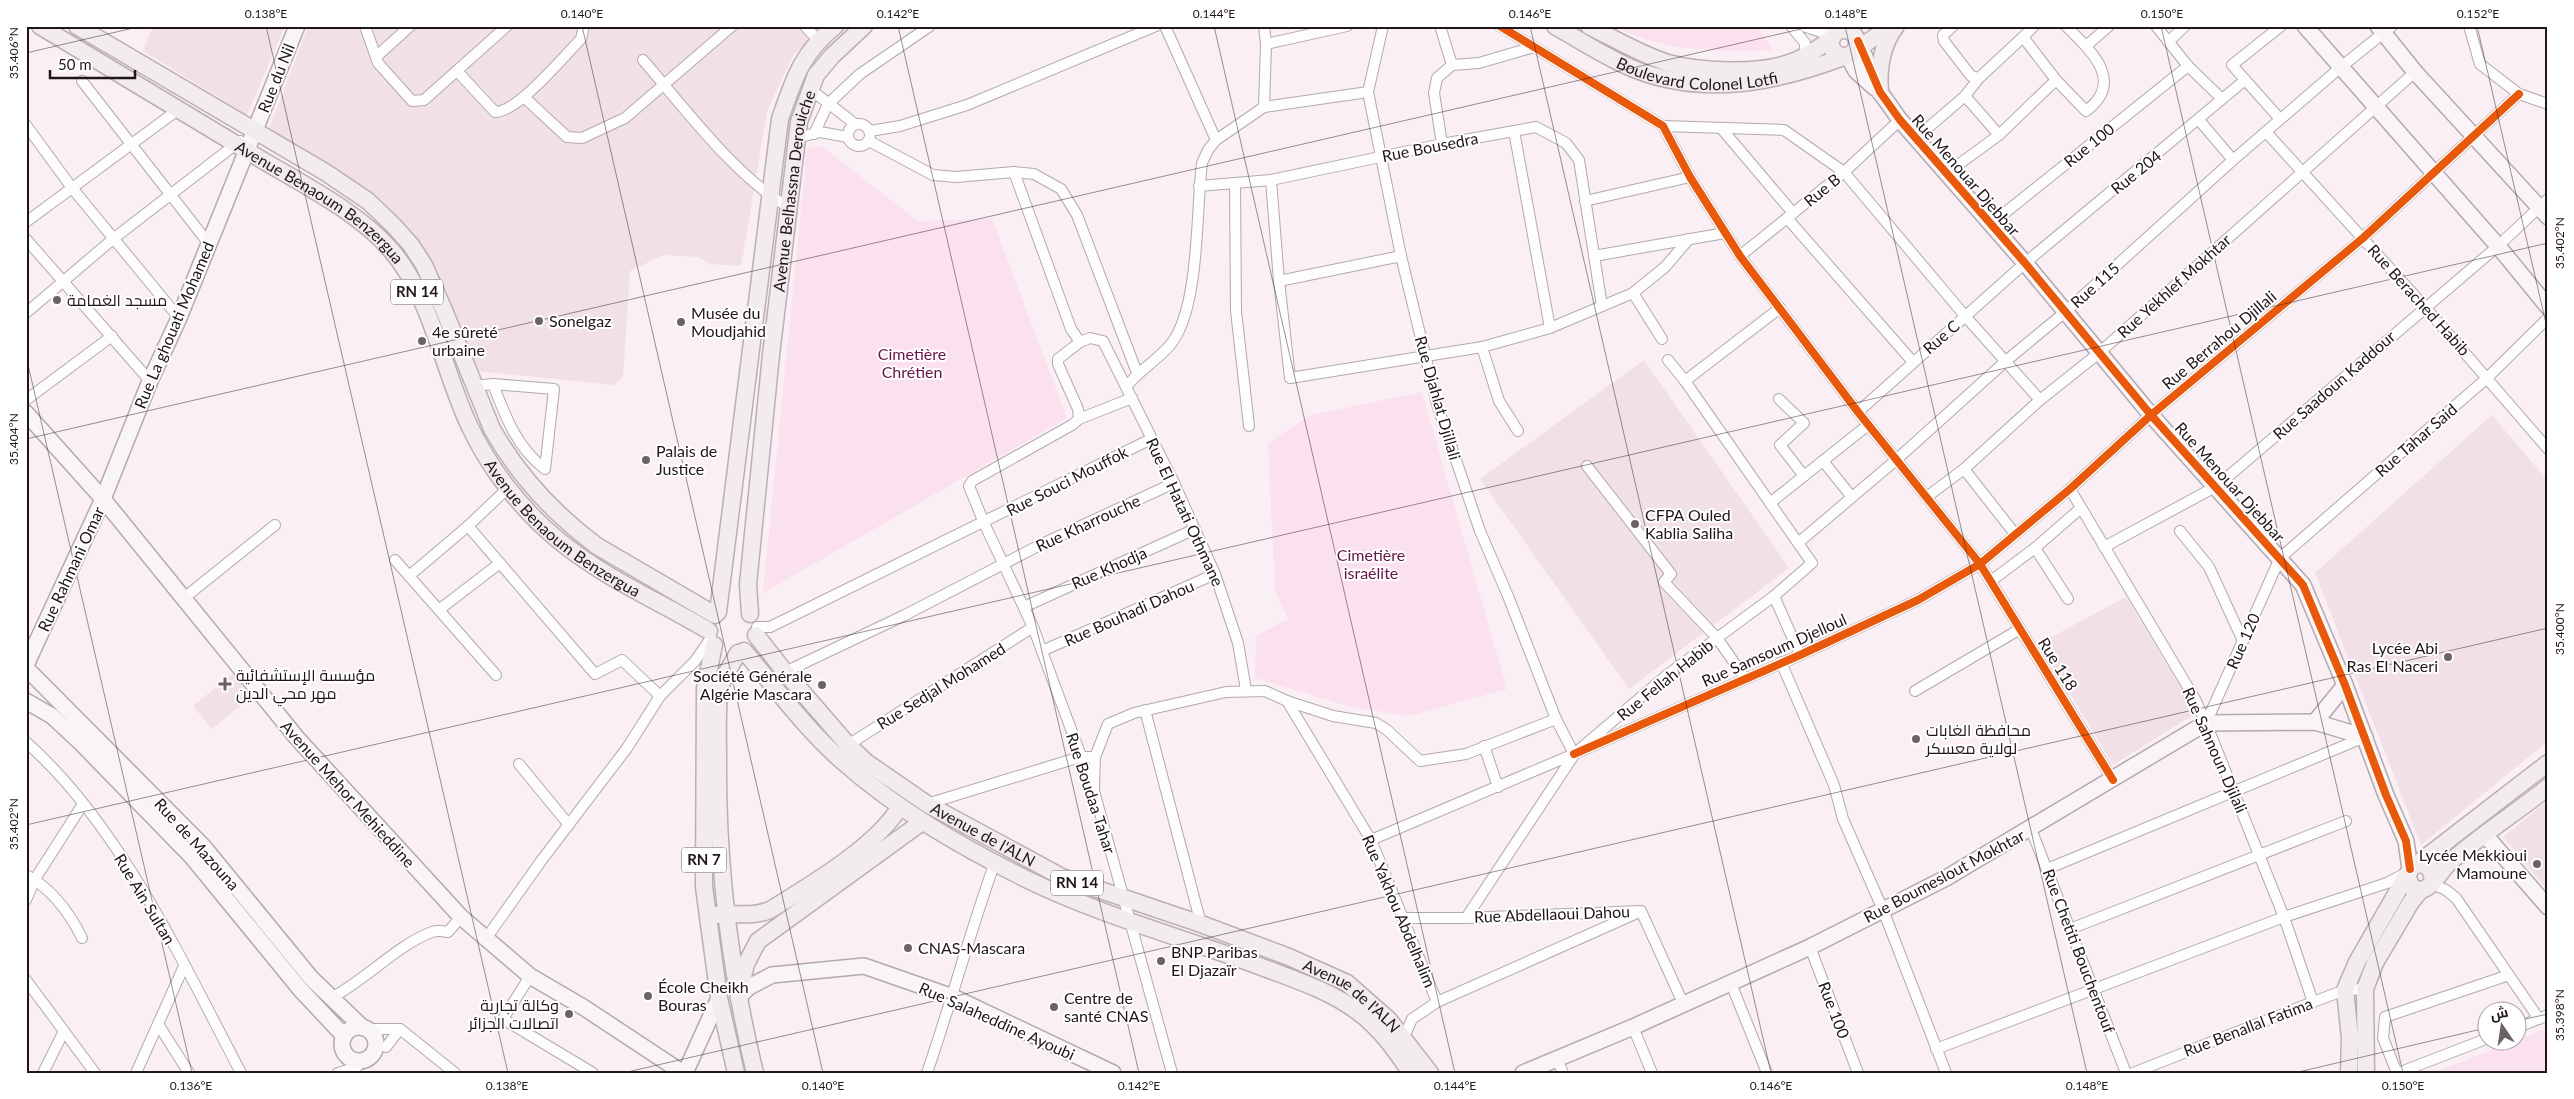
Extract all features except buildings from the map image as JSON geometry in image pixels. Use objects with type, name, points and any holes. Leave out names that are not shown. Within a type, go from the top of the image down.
[{"type":"main road","name":"Avenue Benaoum Benzergua","points":[[40,26],[306,186],[363,224],[392,250],[414,284],[469,425],[493,467],[528,512],[558,540],[605,572],[711,638]]},
{"type":"main road","name":"Avenue Benaoum Benzergua","points":[[77,26],[325,172],[368,201],[411,245],[424,265],[502,448],[533,488],[555,511],[597,546],[716,614]]},
{"type":"main road","name":"Avenue Belhassna Derouiche","points":[[716,614],[780,119],[799,67],[818,40],[835,26]]},
{"type":"main road","name":"Avenue Belhassna Derouiche","points":[[754,625],[748,584],[799,122],[816,75],[832,56],[864,26]]},
{"type":"main road","name":"Boulevard Colonel Lotfi","points":[[1555,26],[1629,67],[1677,81],[1710,85],[1772,80],[1891,26]]},
{"type":"main road","name":"Boulevard Colonel Lotfi","points":[[1589,26],[1644,54],[1670,63],[1693,67],[1752,69],[1778,66],[1805,56],[1841,30],[1853,44]]},
{"type":"main road","points":[[1880,92],[1882,53],[1896,26]]},
{"type":"main road","points":[[1832,37],[1831,46],[1835,53],[1853,44]]},
{"type":"main road","points":[[730,607],[738,607],[754,625],[752,645],[741,652],[729,654],[711,638],[716,614],[730,607]]},
{"type":"main road","name":"Avenue de l'ALN","points":[[754,625],[785,672],[848,745],[866,762],[926,804],[1045,870],[1123,899],[1201,924],[1289,957],[1346,984],[1389,1020],[1430,1073]]},
{"type":"main road","name":"RN 7","points":[[711,638],[704,688],[704,887],[719,998],[736,1073]]},
{"type":"main road","name":"Avenue de l'ALN","points":[[741,652],[840,759],[922,822],[962,846],[1054,892],[1311,985],[1359,1012],[1381,1033],[1411,1073]]},
{"type":"main road","name":"RN 7","points":[[741,652],[725,677],[719,693],[718,794],[726,914],[738,998],[755,1073]]},
{"type":"main road","points":[[2350,1073],[2350,1038],[2345,990],[2357,962],[2420,873],[2548,763]]},
{"type":"main road","points":[[2420,873],[2448,864],[2546,788],[2542,781],[2532,776]]},
{"type":"main road","points":[[708,921],[715,916],[726,914],[756,916],[770,910],[863,846],[886,825],[900,806]]},
{"type":"main road","points":[[738,998],[746,964],[758,941],[922,822]]},
{"type":"main road","points":[[2366,1073],[2364,989],[2375,963],[2411,902],[2420,873]]},
{"type":"street","name":"Rue du Nil","points":[[241,148],[254,131],[297,26]]},
{"type":"street","points":[[365,26],[378,63],[412,101],[424,100],[507,26]]},
{"type":"street","points":[[376,56],[410,26]]},
{"type":"street","points":[[457,71],[495,112],[503,112],[524,97],[581,39],[584,26]]},
{"type":"street","points":[[524,97],[567,137],[582,138],[625,118],[732,26]]},
{"type":"street","points":[[805,26],[818,40]]},
{"type":"street","points":[[814,134],[828,104],[860,74],[930,26]]},
{"type":"street","points":[[1127,26],[1127,38]]},
{"type":"street","points":[[855,124],[849,129],[848,137],[852,143],[859,146],[869,136],[967,105],[1156,26]]},
{"type":"street","points":[[1165,26],[1216,140]]},
{"type":"street","points":[[1264,26],[1266,44],[1264,107]]},
{"type":"street","points":[[1266,44],[1347,26]]},
{"type":"street","name":"Rue Djahlat Djillali","points":[[1383,26],[1368,92],[1401,256],[1437,404],[1480,531],[1508,596],[1556,719],[1574,754]]},
{"type":"street","points":[[1440,26],[1452,65]]},
{"type":"street","points":[[1500,26],[1663,126],[1784,130],[1844,172],[1965,316],[2007,360],[2040,400]]},
{"type":"street","points":[[1792,26],[1804,43],[1805,56]]},
{"type":"street","points":[[1803,26],[1832,37]]},
{"type":"street","points":[[1953,26],[1943,34],[1944,42],[1971,76],[1979,78]]},
{"type":"street","points":[[1916,138],[1965,96],[1979,78],[2034,26]]},
{"type":"street","points":[[2023,37],[2056,80],[2086,111],[2092,107],[2102,93],[2103,69],[2086,46],[2066,26]]},
{"type":"street","points":[[2086,46],[2109,26]]},
{"type":"street","points":[[2156,26],[2188,66],[2222,99]]},
{"type":"street","points":[[2168,42],[2184,26]]},
{"type":"street","points":[[2280,119],[2232,65],[2281,26]]},
{"type":"street","points":[[2305,26],[2498,246],[2548,307]]},
{"type":"street","points":[[2469,26],[2480,64],[2519,94],[2548,104]]},
{"type":"street","points":[[2385,29],[2416,72],[2474,137],[2545,207]]},
{"type":"street","name":"Rue 115","points":[[1798,543],[1851,496],[1896,460],[2007,360],[2064,313],[2233,160],[2385,29]]},
{"type":"street","name":"Rue Menouar Djebbar","points":[[1853,44],[1856,70],[1880,92],[1900,120],[2025,263],[2064,313],[2151,415],[2217,486],[2303,585],[2346,685],[2364,738],[2420,873]]},
{"type":"street","points":[[1442,144],[1434,93],[1438,78],[1452,65],[1479,64],[1534,47]]},
{"type":"street","points":[[643,60],[729,157],[770,196],[789,207]]},
{"type":"street","name":"Rue 100","points":[[1991,224],[2188,66]]},
{"type":"street","name":"Rue Yekhlef Mokhtar","points":[[1928,496],[1964,469],[2040,400],[2099,353],[2416,72]]},
{"type":"street","points":[[1947,173],[1999,136],[2056,80]]},
{"type":"street","name":"Rue 204","points":[[2025,263],[2245,80]]},
{"type":"street","points":[[82,81],[208,244]]},
{"type":"street","points":[[810,89],[855,124],[862,124],[869,136],[933,175],[956,176],[1014,172],[1034,174],[1061,190],[1077,215],[1137,373]]},
{"type":"street","points":[[1127,386],[1137,373],[1171,343],[1182,324],[1193,278],[1202,163],[1208,150],[1216,140],[1264,107],[1368,92]]},
{"type":"street","name":"Rue Berrahou Djillali","points":[[1980,564],[2070,488],[2151,415],[2363,238],[2519,94]]},
{"type":"street","points":[[1965,96],[1999,136]]},
{"type":"street","points":[[26,222],[179,109]]},
{"type":"street","name":"Rue B","points":[[1740,256],[1844,172],[1900,120]]},
{"type":"street","points":[[2199,120],[2233,160]]},
{"type":"street","points":[[26,125],[72,188],[179,318]]},
{"type":"street","name":"Rue 118","points":[[1663,126],[1690,177],[1740,256],[1868,425],[1928,496],[1980,564],[2114,780]]},
{"type":"street","name":"Rue Bousedra","points":[[1199,186],[1271,180],[1442,144],[1536,128],[1566,143],[1579,160],[1585,201]]},
{"type":"street","points":[[1721,128],[1790,215],[1913,362]]},
{"type":"street","points":[[1514,131],[1550,328]]},
{"type":"street","name":"Rue Berached Habib","points":[[2266,132],[2304,171],[2547,447]]},
{"type":"street","points":[[797,138],[814,134],[837,134],[848,137]]},
{"type":"street","points":[[26,312],[65,282],[113,239],[169,196],[241,148]]},
{"type":"street","name":"Rue La ghouati Mohamed","points":[[103,499],[150,381],[179,318],[208,244],[241,148]]},
{"type":"street","points":[[1014,172],[1071,329],[1080,342],[1058,359],[1058,364],[1078,409],[1079,418],[1132,398]]},
{"type":"street","points":[[1602,306],[1585,201],[1690,177]]},
{"type":"street","points":[[1271,180],[1279,281],[1290,378],[1482,347],[1550,328],[1633,293],[1665,267],[1689,239]]},
{"type":"street","points":[[1235,184],[1236,310],[1249,426]]},
{"type":"street","name":"Rue Saadoun Kaddour","points":[[2104,547],[2217,486],[2425,307],[2545,207]]},
{"type":"street","points":[[1594,256],[1725,233]]},
{"type":"street","points":[[26,239],[150,381]]},
{"type":"street","points":[[1279,281],[1401,256]]},
{"type":"street","name":"Rue C","points":[[1858,412],[2025,263]]},
{"type":"street","points":[[1633,293],[1662,339]]},
{"type":"street","points":[[1685,381],[1780,308]]},
{"type":"street","name":"Rue Tahar Said","points":[[2280,558],[2487,378],[2548,318]]},
{"type":"street","points":[[26,400],[112,336]]},
{"type":"street","name":"Rue El Hatati Othmane","points":[[1080,342],[1090,338],[1103,341],[1174,483],[1215,574],[1238,643],[1246,690]]},
{"type":"street","points":[[1482,347],[1499,401],[1518,431]]},
{"type":"street","points":[[1668,360],[1685,381],[1798,543]]},
{"type":"street","points":[[474,386],[492,384],[554,389],[545,469],[532,460],[512,432],[492,384]]},
{"type":"street","points":[[1780,398],[1804,423],[1780,445],[1804,476]]},
{"type":"street","name":"Avenue Mehor Mehieddine","points":[[26,414],[103,499],[297,738],[462,917],[485,940],[530,976],[583,1007],[684,1073]]},
{"type":"street","name":"Rue Boudaa Tahar","points":[[1079,418],[1072,425],[972,480],[970,493],[1033,627],[1094,791],[1172,1073]]},
{"type":"street","points":[[1770,503],[1868,425]]},
{"type":"street","name":"Rue Souci Mouffok","points":[[754,625],[770,627],[1151,439]]},
{"type":"street","points":[[1824,461],[1851,496]]},
{"type":"street","points":[[1587,466],[1671,574],[1664,582],[1717,638],[1745,678]]},
{"type":"street","points":[[1964,469],[2016,534]]},
{"type":"street","name":"Rue Kharrouche","points":[[785,672],[1004,566],[1042,544],[1174,483]]},
{"type":"street","points":[[409,576],[468,526],[509,487]]},
{"type":"street","name":"Rue Sahnoun Djilali","points":[[2070,488],[2195,698],[2284,917],[2313,1002]]},
{"type":"street","name":"Rue Rahmani Omar","points":[[26,667],[103,499]]},
{"type":"street","points":[[1990,581],[2035,548],[2081,508]]},
{"type":"street","points":[[184,598],[275,525]]},
{"type":"street","points":[[468,526],[594,674],[622,660],[660,696]]},
{"type":"street","name":"Rue Khodja","points":[[1024,607],[1195,529]]},
{"type":"street","points":[[2180,531],[2209,567],[2243,641]]},
{"type":"street","name":"Rue Fellah Habib","points":[[1371,840],[1574,754],[1667,675],[1774,596],[1812,563],[1798,543]]},
{"type":"street","points":[[2035,548],[2068,599]]},
{"type":"street","name":"Rue 120","points":[[2206,723],[2280,558]]},
{"type":"street","points":[[395,560],[496,675]]},
{"type":"street","points":[[440,609],[500,563]]},
{"type":"street","name":"Rue Samsoum Djelloul","points":[[1574,754],[1800,655],[1918,600],[1980,564]]},
{"type":"street","name":"Rue Bouhadi Dahou","points":[[1042,651],[1215,574]]},
{"type":"street","points":[[1774,596],[1800,655]]},
{"type":"street","name":"Rue Sedjal Mohamed","points":[[848,745],[1033,627]]},
{"type":"street","points":[[1915,691],[2020,630]]},
{"type":"street","points":[[485,940],[627,748],[660,696],[695,661],[711,638]]},
{"type":"street","points":[[1781,662],[1834,785],[1843,818],[1883,910],[1946,1073]]},
{"type":"street","name":"Rue de Mazouna","points":[[26,667],[203,846],[311,978],[364,1028]]},
{"type":"street","points":[[2315,722],[2346,685]]},
{"type":"street","points":[[1094,791],[1095,757],[1108,724],[1145,710],[1226,692],[1265,691],[1286,701],[1333,716],[1376,723],[1387,730],[1420,761],[1458,756],[1556,719]]},
{"type":"street","name":"Rue de Mazouna","points":[[26,701],[52,716],[192,857],[300,989],[344,1036]]},
{"type":"street","name":"Rue Yakhou Abdelhalim","points":[[1286,701],[1371,840],[1437,1002],[1412,1020],[1404,1037]]},
{"type":"street","points":[[1145,710],[1201,924]]},
{"type":"street","points":[[2206,723],[2315,722],[2364,738]]},
{"type":"street","name":"Rue Boumeslout Mokhtar","points":[[1523,1073],[1560,1066],[1633,1027],[1810,946],[1946,878],[2114,780],[2206,723]]},
{"type":"street","points":[[2046,868],[2364,738]]},
{"type":"street","name":"Rue Ain Sultan","points":[[26,742],[41,755],[83,804],[138,882],[241,1073]]},
{"type":"street","points":[[1484,746],[1498,787]]},
{"type":"street","name":"Rue Abdellaoui Dahou","points":[[1466,918],[1574,754]]},
{"type":"street","points":[[926,804],[1080,757],[1095,757]]},
{"type":"street","points":[[519,764],[569,826]]},
{"type":"street","points":[[26,900],[31,877],[83,804]]},
{"type":"street","points":[[2070,929],[2346,821]]},
{"type":"street","name":"Rue Chetiti Bouchentouf","points":[[2031,829],[2126,1073]]},
{"type":"street","points":[[2485,835],[2548,908]]},
{"type":"street","points":[[926,1073],[953,997],[973,922],[995,862]]},
{"type":"street","points":[[1936,1049],[2284,917],[2420,873],[2456,898],[2509,974],[2543,1017],[2526,1024]]},
{"type":"street","points":[[31,877],[70,916],[82,938]]},
{"type":"street","points":[[1437,1002],[1641,911]]},
{"type":"street","name":"Rue Abdellaoui Dahou","points":[[1466,918],[1641,911],[1683,1003]]},
{"type":"street","points":[[331,998],[353,987],[396,953],[434,931],[448,932],[462,917]]},
{"type":"street","points":[[1403,918],[1466,918]]},
{"type":"street","name":"Rue 100","points":[[1810,946],[1858,1073]]},
{"type":"street","points":[[136,1073],[184,966]]},
{"type":"street","name":"Rue Salaheddine Ayoubi","points":[[738,998],[749,987],[772,975],[864,966],[953,997],[1114,1073]]},
{"type":"street","points":[[2476,1043],[2397,1073],[2383,1038],[2385,1017],[2509,974]]},
{"type":"street","points":[[530,976],[503,1019],[593,1073]]},
{"type":"street","points":[[26,980],[95,1073]]},
{"type":"street","points":[[1730,981],[1768,1073]]},
{"type":"street","name":"Rue Benallal Fatima","points":[[2133,1073],[2345,990],[2364,989]]},
{"type":"street","points":[[684,1073],[719,998]]},
{"type":"street","points":[[158,1024],[190,1073]]},
{"type":"street","points":[[1633,1027],[1652,1073]]},
{"type":"street","points":[[338,1073],[356,1067],[370,1057],[376,1048],[377,1042],[375,1037],[364,1028]]},
{"type":"street","points":[[356,1067],[343,1051],[344,1036],[351,1029],[400,1029],[456,1073]]},
{"type":"street","points":[[386,1048],[400,1029]]},
{"type":"street","points":[[43,1073],[64,1031]]},
{"type":"street","points":[[370,1057],[372,1073]]},
{"type":"shaded area","points":[[153,26],[285,26],[247,115],[143,51]]},
{"type":"shaded area","points":[[308,26],[822,26],[793,56],[767,111],[741,266],[710,264],[698,257],[663,255],[630,271],[623,377],[613,385],[475,371],[410,230],[376,195],[269,129]]},
{"type":"shaded area","name":"CFPA Ouled Kablia Saliha","points":[[1644,360],[1789,568],[1629,689],[1480,479]]},
{"type":"shaded area","name":"Lycée Abi Ras El Naceri","points":[[2492,415],[2548,481],[2548,741],[2421,845],[2315,573]]},
{"type":"shaded area","points":[[2126,597],[2196,713],[2113,765],[2040,643]]},
{"type":"shaded area","points":[[236,671],[255,694],[212,729],[193,706]]},
{"type":"shaded area","name":"Lycée Mekkioui Mamoune","points":[[2548,800],[2548,891],[2503,837]]},
{"type":"green space","points":[[1616,26],[1758,26],[1772,50],[1712,50],[1672,46],[1634,35]]},
{"type":"green space","name":"Cimetière Chrétien","points":[[820,145],[918,221],[992,219],[1067,418],[763,593],[807,149]]},
{"type":"green space","name":"Cimetière israélite","points":[[1422,392],[1507,689],[1408,716],[1348,706],[1255,678],[1256,636],[1288,619],[1275,590],[1268,443],[1311,415]]},
{"type":"green space","points":[[2548,1028],[2548,1073],[2433,1073],[2487,1052],[2526,1052],[2526,1037]]},
{"type":"cycle path","points":[[1500,26],[1663,126],[1690,177],[1740,256],[1858,412],[1980,564],[2113,780]]},
{"type":"cycle path","points":[[1858,41],[1880,92],[1900,120],[2025,263],[2151,415],[2303,585],[2345,685],[2386,795],[2406,841],[2410,869]]},
{"type":"cycle path","points":[[1574,754],[1800,655],[1918,600],[1980,564],[2070,489],[2151,415],[2363,238],[2519,94]]},
{"type":"place","name":"مسجد الغمامة","points":[[57,300]]},
{"type":"place","name":"Sonelgaz","points":[[539,321]]},
{"type":"place","name":"Musée du Moudjahid","points":[[681,322]]},
{"type":"place","name":"4e sûreté urbaine","points":[[422,341]]},
{"type":"place","name":"Palais de Justice","points":[[646,460]]},
{"type":"place","name":"CFPA Ouled Kablia Saliha","points":[[1635,524]]},
{"type":"place","name":"Lycée Abi Ras El Naceri","points":[[2448,657]]},
{"type":"place","name":"مؤسسة الإستشفائية مهر محي الدين","points":[[225,684]]},
{"type":"place","name":"Société Générale Algérie Mascara","points":[[822,685]]},
{"type":"place","name":"محافظة الغابات لولاية معسكر","points":[[1916,739]]},
{"type":"place","name":"Lycée Mekkioui Mamoune","points":[[2537,864]]},
{"type":"place","name":"CNAS-Mascara","points":[[908,948]]},
{"type":"place","name":"BNP Paribas El Djazaïr","points":[[1161,961]]},
{"type":"place","name":"École Cheikh Bouras","points":[[648,996]]},
{"type":"place","name":"Centre de santé CNAS","points":[[1054,1007]]},
{"type":"place","name":"وكالة تجارية اتصالات الجزائر","points":[[569,1014]]}]
